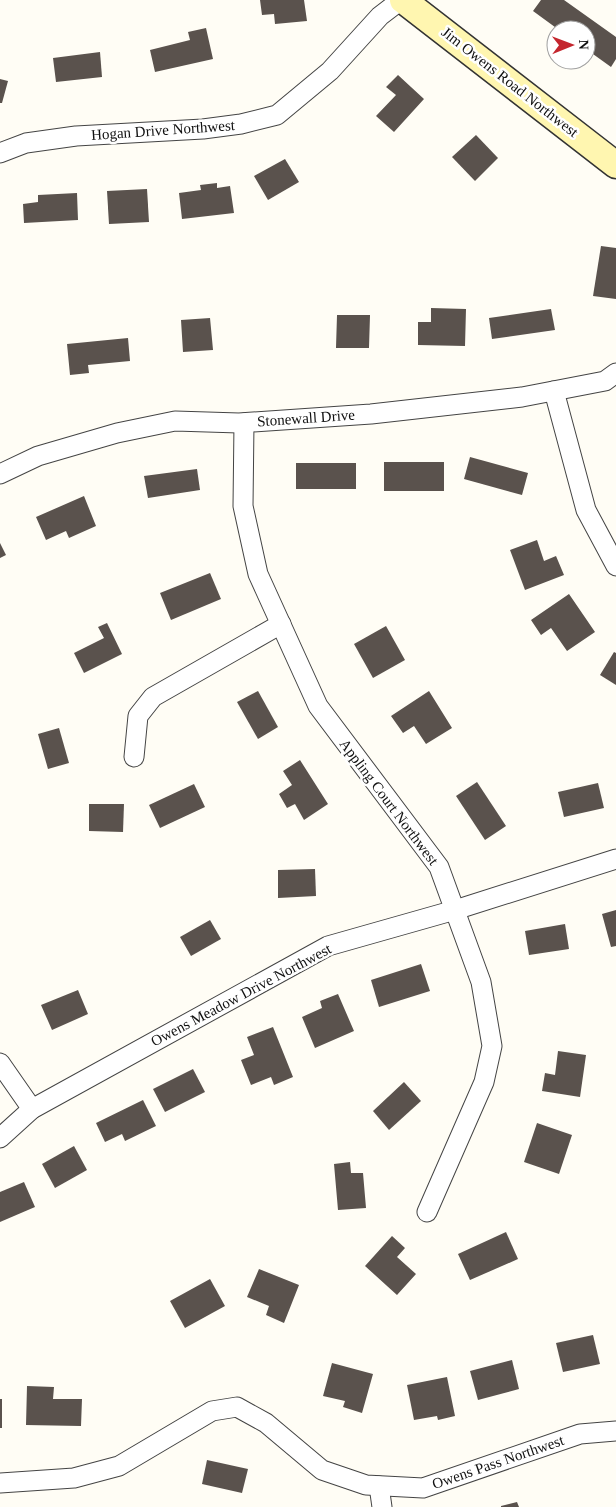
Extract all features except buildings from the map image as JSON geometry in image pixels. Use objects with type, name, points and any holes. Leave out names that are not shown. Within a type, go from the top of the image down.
[{"type":"street","name":"Hogan Drive Northwest","points":[[0,153],[26,144],[68,138],[203,129],[241,124],[276,115],[330,71],[380,16],[402,0]]},
{"type":"street","name":"Jim Owens Road Northwest","points":[[402,0],[616,165]]},
{"type":"street","name":"Stonewall Drive","points":[[0,474],[38,456],[117,433],[175,421],[244,422],[371,414],[522,397],[605,381],[616,373]]},
{"type":"street","points":[[554,391],[586,510],[616,566]]},
{"type":"street","name":"Appling Court Northwest","points":[[244,422],[243,506],[258,574],[318,706],[439,867],[481,982],[492,1046],[484,1082],[427,1212]]},
{"type":"street","points":[[134,757],[138,716],[153,697],[281,624]]},
{"type":"street","name":"Owens Meadow Drive Northwest","points":[[0,1138],[32,1109],[328,946],[454,910],[616,859]]},
{"type":"street","points":[[0,1063],[32,1109]]},
{"type":"street","name":"Owens Pass Northwest","points":[[0,1483],[74,1478],[119,1466],[212,1411],[237,1407],[266,1423],[322,1470],[366,1485],[379,1486],[423,1488],[580,1434],[616,1431]]},
{"type":"street","points":[[379,1486],[382,1507]]}]
